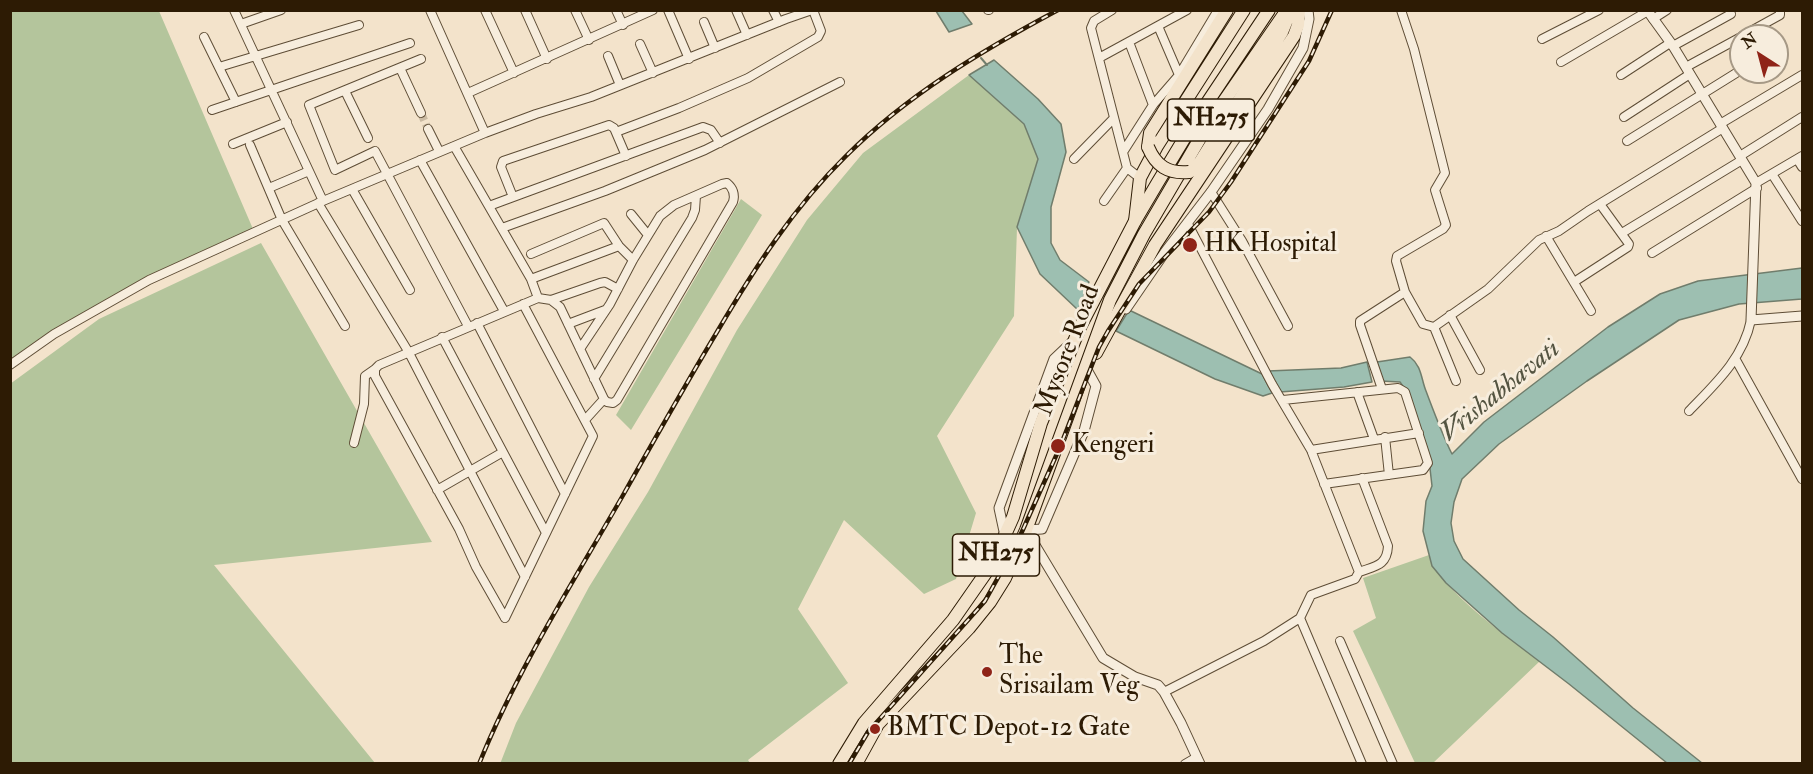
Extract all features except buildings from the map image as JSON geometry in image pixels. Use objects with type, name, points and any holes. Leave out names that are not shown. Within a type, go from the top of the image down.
[{"type":"main road","points":[[1227,10],[1150,133],[1148,147],[1153,159],[1160,167],[1178,173],[1189,172],[1200,162],[1282,32],[1289,10]]},
{"type":"main road","points":[[1135,221],[1140,178],[1157,146],[1244,10]]},
{"type":"main road","name":"Mysore Road","points":[[839,764],[864,723],[953,620],[992,564],[1013,517],[1041,423],[1074,341],[1098,290],[1135,221],[1193,124],[1269,10]]},
{"type":"main road","name":"Mysore Road","points":[[855,764],[878,724],[969,628],[990,602],[1005,578],[1026,530],[1086,368],[1109,319],[1110,300],[1147,229],[1209,123],[1289,10]]},
{"type":"main road","points":[[1109,319],[1155,245],[1294,36],[1298,25],[1299,10]]},
{"type":"street","points":[[234,10],[309,171],[320,202],[408,351],[525,577]]},
{"type":"street","points":[[241,24],[280,10]]},
{"type":"street","points":[[430,10],[485,133]]},
{"type":"street","points":[[484,10],[514,73]]},
{"type":"street","points":[[525,10],[547,59]]},
{"type":"street","points":[[575,10],[588,40]]},
{"type":"street","points":[[616,10],[623,25]]},
{"type":"street","points":[[468,93],[653,10]]},
{"type":"street","points":[[668,10],[688,59]]},
{"type":"street","points":[[736,10],[747,35]]},
{"type":"street","points":[[773,10],[779,22]]},
{"type":"street","points":[[10,365],[54,334],[148,280],[320,202],[485,133],[653,73],[812,10],[822,31],[818,37],[748,78],[616,132]]},
{"type":"street","points":[[1112,10],[1094,21],[1091,28],[1127,168],[1140,178]]},
{"type":"street","points":[[1099,58],[1187,10]]},
{"type":"street","points":[[1123,152],[1153,105],[1179,75],[1218,10]]},
{"type":"street","points":[[1109,319],[1121,316],[1268,110],[1300,54],[1307,34],[1308,10]]},
{"type":"street","points":[[1401,10],[1414,49],[1445,172],[1435,190],[1446,225],[1397,256],[1405,292],[1423,324],[1434,327]]},
{"type":"street","points":[[1542,39],[1599,10]]},
{"type":"street","points":[[1561,62],[1650,13],[1667,10]]},
{"type":"street","points":[[1764,24],[1780,15],[1780,10]]},
{"type":"street","points":[[1650,13],[1672,44],[1757,185],[1749,329],[1736,360],[1689,411]]},
{"type":"street","points":[[1621,75],[1672,44],[1731,14]]},
{"type":"street","points":[[704,22],[715,48]]},
{"type":"street","points":[[219,67],[359,25]]},
{"type":"street","points":[[1158,26],[1179,75]]},
{"type":"street","points":[[204,37],[236,102]]},
{"type":"street","points":[[1129,42],[1153,105]]},
{"type":"street","points":[[212,110],[410,43]]},
{"type":"street","points":[[640,44],[653,73]]},
{"type":"street","points":[[1624,117],[1729,44]]},
{"type":"street","points":[[608,56],[620,85]]},
{"type":"street","points":[[421,59],[309,105],[335,170],[375,151],[468,326]]},
{"type":"street","points":[[400,68],[421,113]]},
{"type":"street","points":[[1434,327],[1488,289],[1546,236],[1559,231],[1802,75]]},
{"type":"street","points":[[1627,141],[1729,77]]},
{"type":"street","points":[[502,228],[605,191],[720,143],[840,82]]},
{"type":"street","points":[[345,91],[368,138]]},
{"type":"street","points":[[1622,232],[1803,117]]},
{"type":"street","points":[[1074,159],[1114,118]]},
{"type":"street","points":[[233,144],[287,122]]},
{"type":"street","points":[[513,197],[501,167],[503,161],[609,125],[612,125],[616,132],[626,156]]},
{"type":"street","points":[[489,206],[704,127],[711,130],[720,143]]},
{"type":"street","points":[[428,129],[439,151]]},
{"type":"street","points":[[250,145],[282,220],[345,326]]},
{"type":"street","points":[[454,146],[531,279],[538,298]]},
{"type":"street","points":[[1652,253],[1800,158],[1803,167]]},
{"type":"street","points":[[420,160],[504,311]]},
{"type":"street","points":[[1104,201],[1127,168]]},
{"type":"street","points":[[269,188],[309,171]]},
{"type":"street","points":[[1772,174],[1803,221]]},
{"type":"street","points":[[551,300],[560,307],[594,379],[604,399],[613,403],[617,400],[727,212],[734,196],[730,186],[727,183],[722,184],[666,210],[648,235],[618,289],[580,349]]},
{"type":"street","points":[[352,189],[410,290]]},
{"type":"street","points":[[1211,192],[1242,241],[1288,326]]},
{"type":"street","points":[[594,379],[692,218],[696,196]]},
{"type":"street","points":[[1574,282],[1628,247],[1628,241],[1600,204]]},
{"type":"street","points":[[631,214],[648,235]]},
{"type":"street","points":[[531,254],[604,224],[619,246],[633,260]]},
{"type":"street","points":[[1188,224],[1272,384],[1311,450],[1359,572]]},
{"type":"street","points":[[1546,236],[1592,311]]},
{"type":"street","points":[[531,279],[619,246]]},
{"type":"street","points":[[354,443],[364,404],[365,376],[379,365],[538,298],[551,300],[605,282],[618,289]]},
{"type":"street","points":[[1380,386],[1360,321],[1405,292]]},
{"type":"street","points":[[375,369],[375,376],[505,618],[593,436],[523,304]]},
{"type":"street","points":[[568,324],[605,310]]},
{"type":"street","points":[[1450,315],[1480,370]]},
{"type":"street","points":[[1751,318],[1803,316]]},
{"type":"street","points":[[477,323],[565,494]]},
{"type":"street","points":[[1434,327],[1456,381]]},
{"type":"street","points":[[442,337],[546,533]]},
{"type":"street","points":[[1736,360],[1803,479]]},
{"type":"street","points":[[1086,368],[1095,386],[1084,431],[1042,529],[1026,530],[1103,658],[1135,677],[1158,685],[1164,692],[1199,760],[1185,764]]},
{"type":"street","points":[[1283,400],[1356,392],[1380,386],[1402,389],[1419,433],[1428,463],[1427,467],[1424,470],[1324,484]]},
{"type":"street","points":[[1356,392],[1374,439]]},
{"type":"street","points":[[585,420],[604,399]]},
{"type":"street","points":[[1311,450],[1419,433]]},
{"type":"street","points":[[1385,437],[1389,475]]},
{"type":"street","points":[[437,490],[503,452]]},
{"type":"street","points":[[1164,692],[1264,641],[1300,618],[1311,595],[1355,579],[1359,572],[1381,563],[1387,555],[1388,546],[1362,478]]},
{"type":"street","points":[[1300,618],[1362,764]]},
{"type":"street","points":[[1340,641],[1393,764]]},
{"type":"shaded area","points":[[11,11],[159,11],[253,229],[63,324],[11,360]]},
{"type":"shaded area","points":[[936,11],[962,11],[972,24],[949,32]]},
{"type":"shaded area","points":[[994,60],[1038,99],[1061,124],[1066,152],[1051,207],[1051,243],[1060,260],[1089,282],[1078,310],[1040,274],[1017,227],[1038,159],[1024,124],[969,75]]},
{"type":"shaded area","points":[[969,75],[1024,124],[1038,159],[1017,228],[1014,316],[937,436],[976,513],[956,579],[924,594],[844,520],[798,609],[848,683],[748,760],[750,763],[500,764],[516,723],[589,587],[648,492],[737,330],[807,220],[863,153]]},
{"type":"shaded area","points":[[741,199],[762,215],[631,430],[616,415]]},
{"type":"shaded area","points":[[261,243],[432,542],[214,565],[375,763],[11,763],[10,384],[99,319]]},
{"type":"shaded area","name":"Vrishabhavati","points":[[1802,268],[1802,299],[1739,304],[1679,320],[1587,381],[1499,444],[1462,479],[1454,502],[1451,523],[1454,541],[1463,559],[1633,708],[1702,763],[1667,763],[1502,633],[1446,583],[1432,566],[1423,531],[1426,501],[1432,486],[1428,451],[1409,395],[1400,382],[1381,381],[1377,362],[1410,357],[1414,361],[1452,454],[1484,422],[1608,327],[1660,294],[1698,281]]},
{"type":"shaded area","points":[[1129,310],[1262,374],[1272,393],[1263,396],[1215,379],[1116,331]]},
{"type":"shaded area","points":[[1367,362],[1372,382],[1344,387],[1280,392],[1268,371],[1341,368]]},
{"type":"shaded area","points":[[1429,555],[1435,568],[1460,598],[1540,661],[1433,763],[1415,763],[1353,631],[1376,618],[1363,578]]},
{"type":"waterway","points":[[981,58],[987,65]]},
{"type":"tunnel","points":[[421,113],[428,129]]},
{"type":"railway","points":[[479,764],[510,695],[565,595],[731,308],[760,262],[792,218],[846,156],[894,113],[974,58],[1058,10]]},
{"type":"railway","points":[[849,764],[868,732],[985,601],[1016,545],[1060,447],[1099,347],[1108,331],[1139,284],[1209,212],[1231,182],[1309,61],[1332,10]]},
{"type":"place","name":"HK Hospital","points":[[1190,245]]},
{"type":"place","name":"Kengeri","points":[[1058,446]]},
{"type":"place","name":"The Srisailam Veg","points":[[987,672]]},
{"type":"place","name":"BMTC Depot-12 Gate","points":[[875,729]]}]
